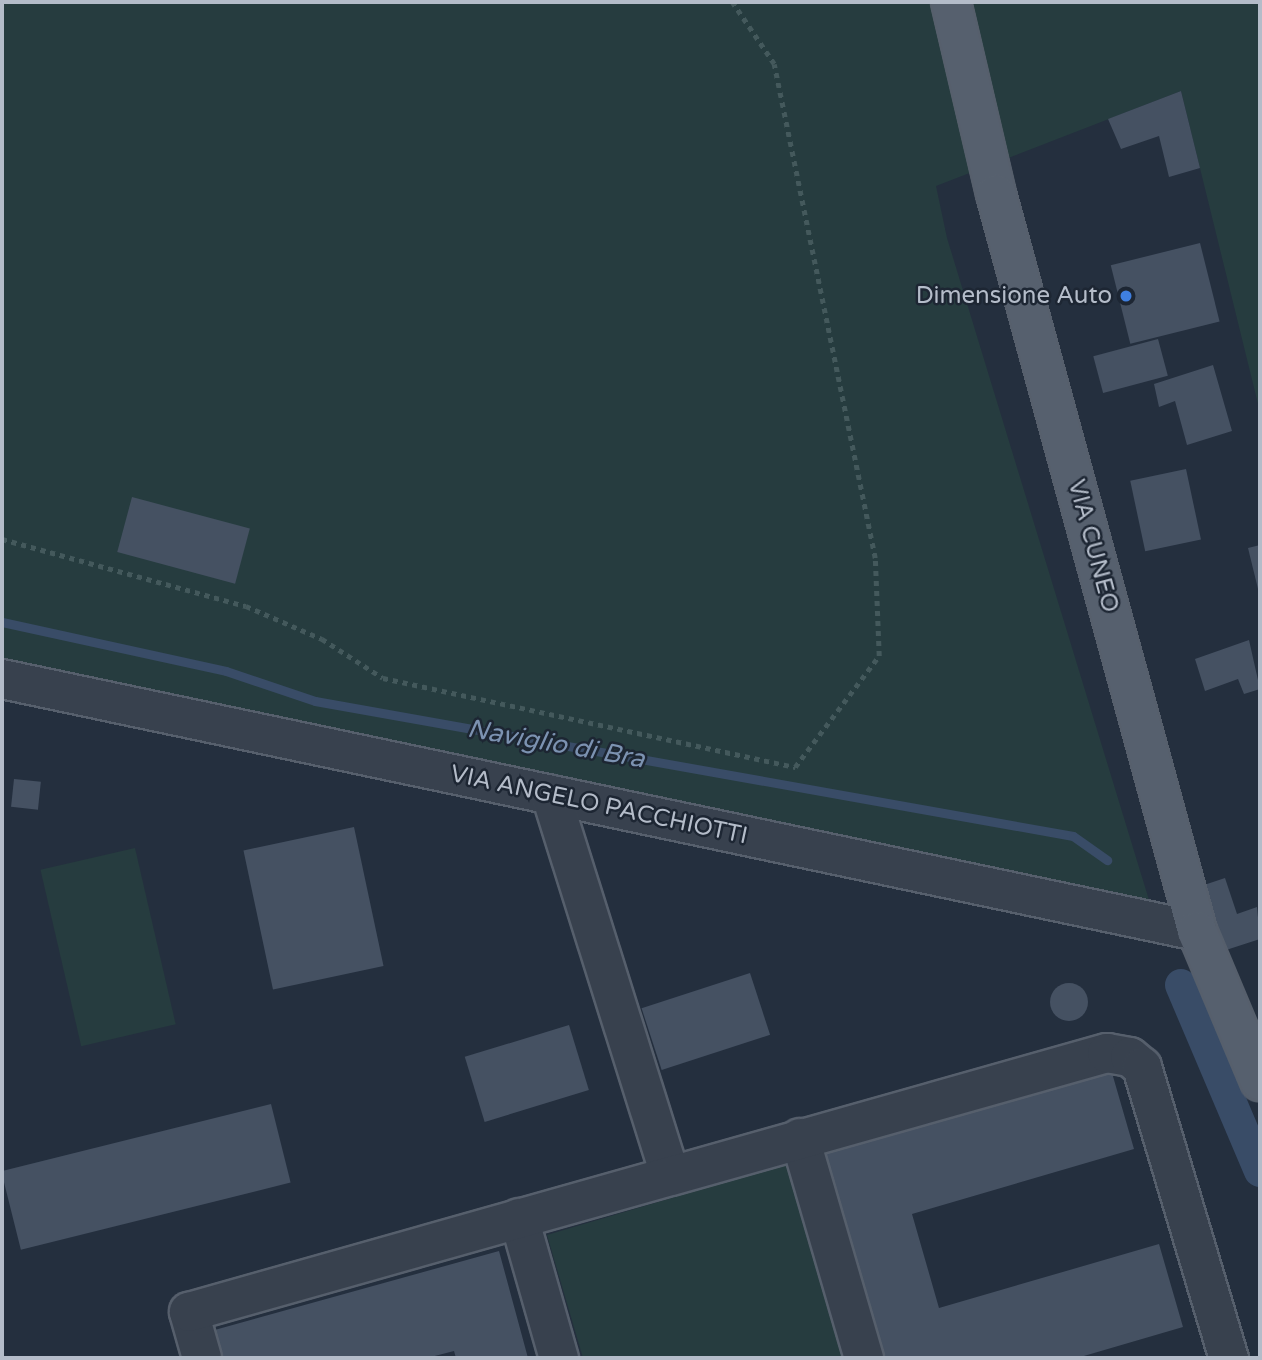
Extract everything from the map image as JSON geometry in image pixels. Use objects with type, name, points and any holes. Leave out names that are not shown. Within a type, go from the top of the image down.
[{"type":"main road","name":"VIA CUNEO","points":[[951,2],[996,194],[1197,931],[1260,1081]]},
{"type":"street","name":"VIA ANGELO PACCHIOTTI","points":[[2,679],[1197,931]]},
{"type":"street","points":[[551,795],[670,1174]]},
{"type":"street","points":[[202,1358],[189,1312],[670,1174],[1107,1053],[1130,1058],[1142,1067],[1146,1077],[1229,1358]]},
{"type":"street","points":[[800,1138],[863,1358]]},
{"type":"street","points":[[519,1218],[559,1358]]},
{"type":"path","points":[[2,539],[246,606],[322,639],[383,678],[795,767],[879,656],[876,558],[774,64],[732,2]]},
{"type":"green space","points":[[2,2],[1260,2],[1260,412],[1181,91],[936,186],[947,238],[1156,923],[2,662]]},
{"type":"green space","points":[[135,848],[176,1024],[81,1046],[40,870]]},
{"type":"green space","points":[[793,1162],[851,1358],[583,1358],[547,1235]]},
{"type":"building","points":[[1181,91],[1200,168],[1169,177],[1159,136],[1121,149],[1108,119]]},
{"type":"building","points":[[1200,243],[1220,322],[1130,344],[1111,265]]},
{"type":"building","points":[[1158,339],[1168,376],[1103,393],[1093,356]]},
{"type":"building","points":[[1213,365],[1232,431],[1187,445],[1175,401],[1159,407],[1154,384]]},
{"type":"building","points":[[1186,469],[1201,539],[1145,551],[1130,481]]},
{"type":"building","points":[[132,497],[250,529],[235,584],[117,552]]},
{"type":"building","points":[[1260,545],[1260,593],[1259,593],[1248,548]]},
{"type":"building","points":[[1249,640],[1260,689],[1244,694],[1238,679],[1205,691],[1195,659]]},
{"type":"building","points":[[14,779],[41,782],[38,810],[11,807]]},
{"type":"building","points":[[354,827],[384,966],[273,989],[243,850]]},
{"type":"building","points":[[1225,878],[1237,914],[1257,907],[1260,939],[1223,951],[1201,886]]},
{"type":"building","points":[[750,973],[770,1035],[662,1070],[642,1008]]},
{"type":"building","points":[[1069,983],[1082,989],[1088,1002],[1082,1015],[1069,1021],[1056,1015],[1050,1002],[1056,989]]},
{"type":"building","points":[[569,1025],[589,1090],[485,1122],[465,1057]]},
{"type":"building","points":[[1110,1066],[1134,1149],[912,1214],[939,1308],[1159,1244],[1183,1327],[1077,1358],[884,1358],[823,1151]]},
{"type":"building","points":[[271,1104],[291,1183],[21,1250],[2,1171]]},
{"type":"building","points":[[499,1251],[528,1358],[456,1358],[454,1351],[427,1358],[218,1358],[211,1331]]},
{"type":"waterway","name":"Naviglio di Bra","points":[[2,622],[226,671],[315,701],[1073,836],[1107,860]]},
{"type":"waterway","name":"Naviglio di Bra","points":[[1181,985],[1260,1171]]},
{"type":"place","name":"Dimensione Auto","points":[[1126,296]]}]
